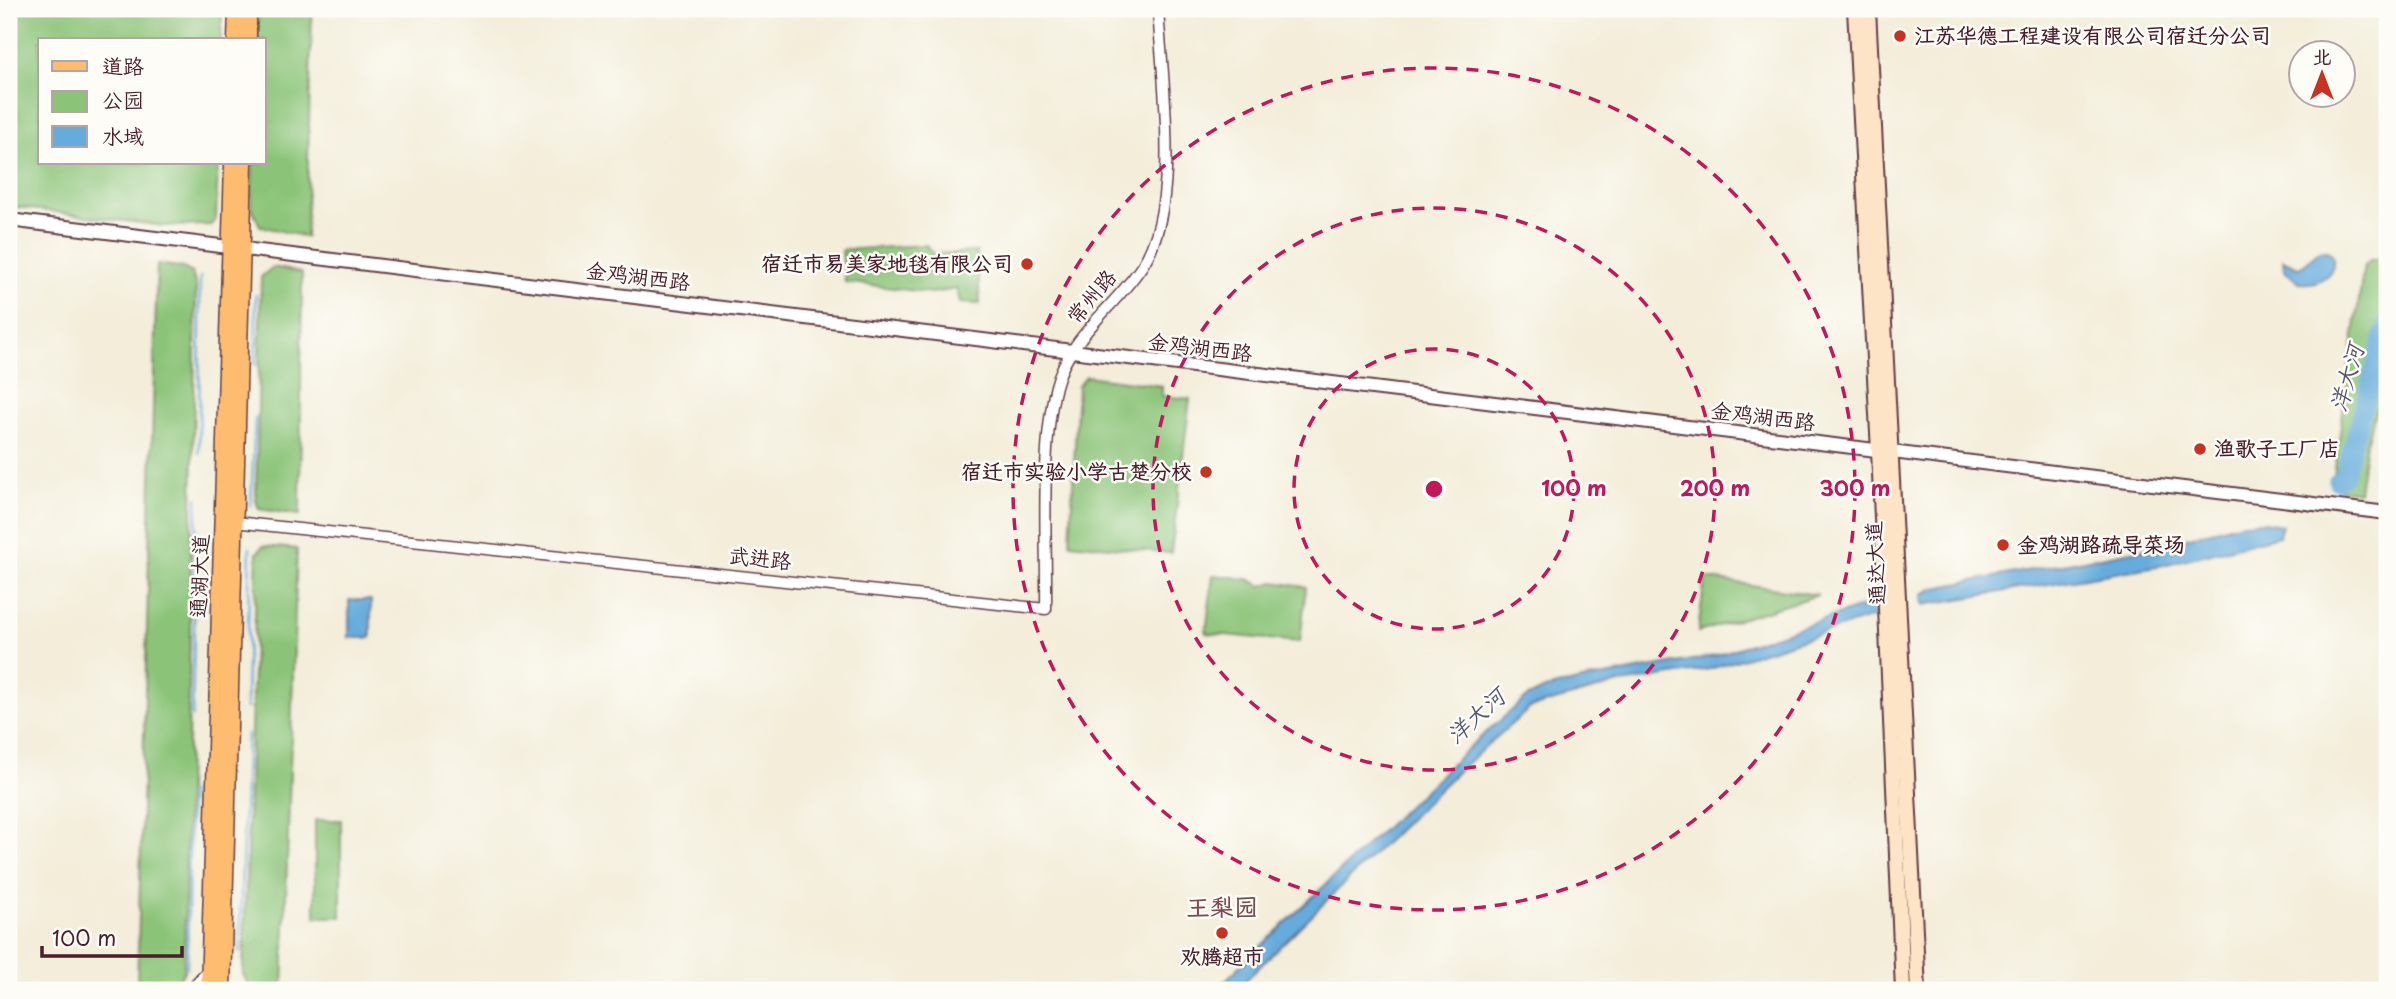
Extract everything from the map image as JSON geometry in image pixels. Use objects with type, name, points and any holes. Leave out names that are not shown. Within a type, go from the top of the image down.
[{"type":"main road","points":[[236,38],[237,9]]},
{"type":"main road","points":[[247,38],[248,9]]},
{"type":"main road","name":"通达大道","points":[[1855,9],[1918,990]]},
{"type":"main road","name":"通达大道","points":[[1868,9],[1903,990]]},
{"type":"main road","name":"通湖大道","points":[[209,990],[216,970],[235,522],[236,246],[233,164]]},
{"type":"main road","name":"通湖大道","points":[[222,990],[216,970],[236,246],[244,164]]},
{"type":"street","name":"常州路","points":[[1046,609],[1049,424],[1056,383],[1070,352],[1144,263],[1162,214],[1167,164],[1158,9]]},
{"type":"street","name":"金鸡湖西路","points":[[9,220],[2387,513]]},
{"type":"street","name":"武进路","points":[[235,522],[1046,609]]},
{"type":"street","points":[[192,990],[216,970],[230,990]]},
{"type":"green space","points":[[9,9],[222,9],[221,38],[38,38],[38,164],[218,164],[216,219],[211,225],[163,226],[9,206]]},
{"type":"green space","points":[[258,9],[312,9],[306,237],[260,226],[251,206],[253,164],[266,164],[266,38],[257,38]]},
{"type":"green space","points":[[926,245],[933,254],[977,252],[980,304],[960,303],[957,289],[932,293],[845,282],[842,250]]},
{"type":"green space","points":[[2387,258],[2387,375],[2366,443],[2359,492],[2332,488],[2364,265],[2372,259]]},
{"type":"green space","points":[[157,264],[183,268],[192,273],[196,287],[184,971],[175,987],[164,990],[137,988]]},
{"type":"green space","points":[[273,267],[302,273],[300,515],[259,509],[256,500],[261,277]]},
{"type":"green space","points":[[1086,376],[1162,386],[1162,396],[1190,399],[1171,553],[1070,543],[1078,386]]},
{"type":"green space","points":[[263,546],[297,549],[283,990],[251,990],[243,974],[257,553]]},
{"type":"green space","points":[[1213,575],[1248,579],[1261,586],[1274,582],[1306,587],[1300,642],[1206,633]]},
{"type":"green space","points":[[1705,578],[1818,595],[1698,632]]},
{"type":"green space","points":[[315,820],[341,820],[341,917],[315,917]]},
{"type":"water","points":[[2325,250],[2332,254],[2332,267],[2326,277],[2320,280],[2301,283],[2284,270],[2283,260],[2298,267]]},
{"type":"water","points":[[2264,522],[2282,525],[2279,536],[2163,565],[1923,605],[1922,594],[1935,588],[2148,548],[2241,523]]},
{"type":"water","points":[[349,600],[371,600],[371,638],[349,638]]},
{"type":"water","points":[[1879,601],[1879,615],[1710,669],[1616,684],[1530,708],[1457,772],[1236,990],[1215,990],[1475,742],[1526,698],[1545,689],[1578,681],[1714,656]]},
{"type":"waterway","points":[[199,453],[200,277]]},
{"type":"waterway","points":[[255,365],[256,295]]},
{"type":"waterway","name":"洋大河","points":[[2337,481],[2344,476],[2387,324]]},
{"type":"waterway","points":[[251,506],[255,418]]},
{"type":"waterway","points":[[192,716],[197,498]]},
{"type":"waterway","points":[[246,708],[250,548]]},
{"type":"waterway","points":[[239,952],[247,734]]},
{"type":"waterway","points":[[187,968],[190,792]]},
{"type":"place","name":"江苏华德工程建设有限公司宿迁分公司","points":[[1900,36]]},
{"type":"place","name":"宿迁市易美家地毯有限公司","points":[[1027,264]]},
{"type":"place","name":"渔歌子工厂店","points":[[2200,449]]},
{"type":"place","name":"宿迁市实验小学古楚分校","points":[[1206,472]]},
{"type":"place","name":"金鸡湖路疏导菜场","points":[[2003,545]]},
{"type":"place","name":"欢腾超市","points":[[1222,933]]},
{"type":"district","name":"王梨园","points":[[1222,908]]}]
